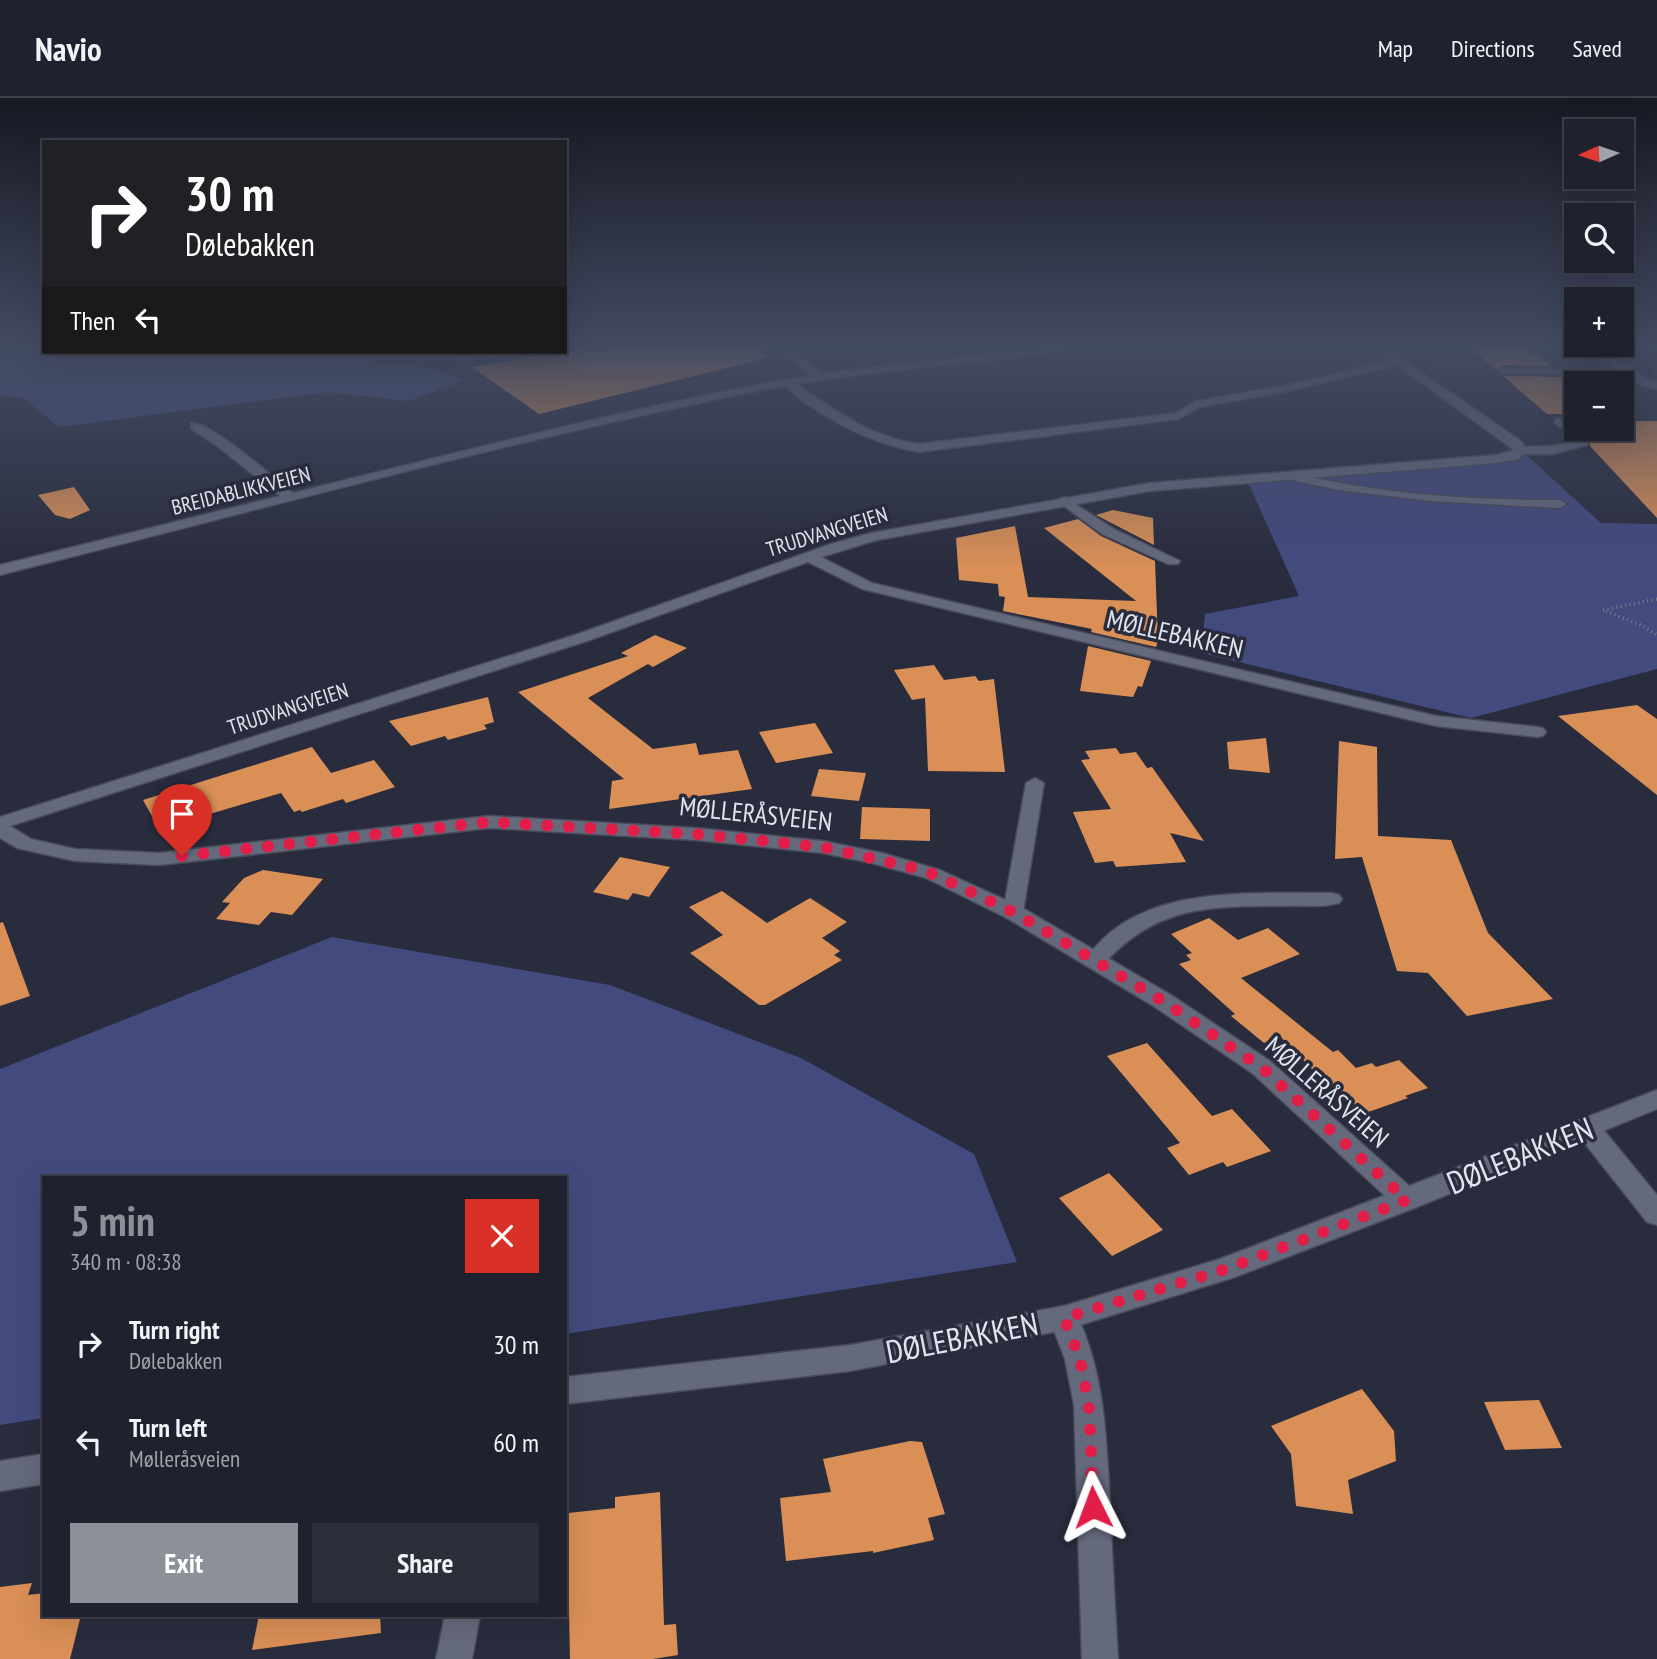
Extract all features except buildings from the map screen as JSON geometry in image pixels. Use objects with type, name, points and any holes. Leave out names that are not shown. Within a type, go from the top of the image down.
[{"type":"street","name":"BREIDABLIKKVEIEN","points":[[0,570],[611,421]]},
{"type":"street","points":[[1483,421],[1522,451]]},
{"type":"street","points":[[195,426],[221,442],[290,498]]},
{"type":"street","name":"TRUDVANGVEIEN","points":[[0,823],[581,638],[876,536],[1150,487],[1496,459],[1514,456],[1522,451]]},
{"type":"street","name":"MØLLEBAKKEN","points":[[809,557],[867,586],[970,611],[1436,721],[1537,732]]},
{"type":"street","name":"MØLLERÅSVEIEN","points":[[0,829],[24,844],[75,855],[159,859],[489,822],[695,834],[823,847],[875,857],[933,874],[1013,912],[1163,1001],[1261,1067],[1407,1200]]},
{"type":"street","name":"DØLEBAKKEN","points":[[567,1391],[850,1358],[949,1342],[1064,1318],[1226,1269],[1588,1129],[1657,1099]]},
{"type":"street","points":[[1588,1129],[1657,1214]]},
{"type":"street","points":[[1064,1318],[1080,1359],[1089,1405],[1100,1659]]},
{"type":"street","points":[[0,1476],[42,1469]]},
{"type":"street","points":[[453,1659],[463,1617]]},
{"type":"lane","points":[[845,421],[873,439],[897,446],[919,448],[1140,421]]},
{"type":"lane","points":[[1522,451],[1553,450],[1584,443],[1583,438],[1559,421]]},
{"type":"lane","points":[[1291,476],[1317,484],[1427,497],[1504,504],[1560,504]]},
{"type":"lane","points":[[1065,501],[1107,531],[1173,561]]},
{"type":"lane","points":[[1013,912],[1035,783]]},
{"type":"lane","points":[[1094,961],[1116,939],[1140,922],[1167,912],[1203,904],[1332,899]]},
{"type":"path","points":[[1657,599],[1602,610],[1643,626],[1657,635]]},
{"type":"shaded area","points":[[51,421],[106,421],[59,427]]},
{"type":"shaded area","points":[[1522,451],[1601,523],[1657,524],[1657,669],[1471,718],[1201,653],[1205,614],[1299,596],[1247,480],[1364,471],[1432,459]]},
{"type":"shaded area","points":[[332,937],[610,985],[801,1058],[974,1154],[1017,1262],[567,1334],[567,1176],[42,1176],[42,1418],[0,1425],[0,1069]]},
{"type":"route","points":[[182,856],[274,848],[489,822],[695,834],[823,847],[875,857],[933,874],[1013,912],[1163,1001],[1261,1067],[1407,1200],[1226,1269],[1064,1318],[1080,1359],[1089,1405],[1093,1507]]}]
